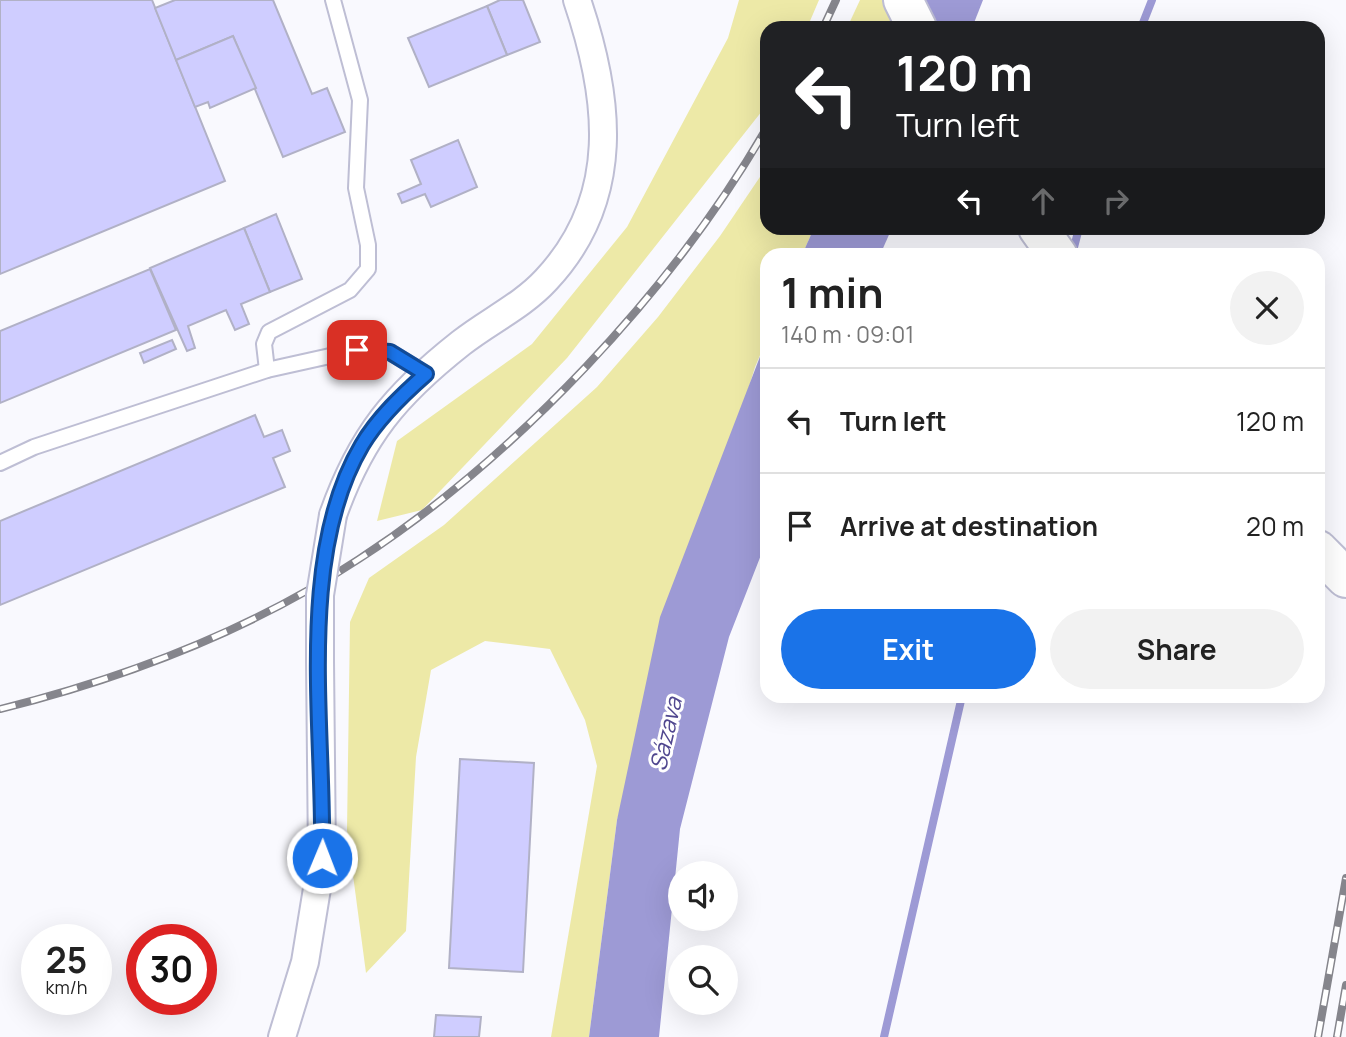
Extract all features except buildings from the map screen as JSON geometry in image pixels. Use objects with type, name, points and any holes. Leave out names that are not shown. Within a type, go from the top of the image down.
[{"type":"main road","points":[[903,0],[914,21]]},
{"type":"main road","points":[[1325,557],[1346,578]]},
{"type":"street","points":[[282,1037],[305,961],[322,858],[320,595],[333,515],[362,445],[383,418],[461,343],[524,300],[546,280],[561,262],[586,216],[606,143],[601,84],[577,0]]},
{"type":"lane","points":[[267,370],[264,344],[269,332],[350,290],[368,269],[370,259],[357,199],[360,100],[333,0]]},
{"type":"lane","points":[[0,463],[34,447],[267,370],[357,350],[390,352],[426,374]]},
{"type":"shaded area","points":[[739,0],[819,0],[810,21],[760,21],[760,114],[567,358],[422,510],[377,521],[397,441],[532,344],[627,227],[728,38]]},
{"type":"shaded area","points":[[860,0],[910,0],[901,21],[850,21]]},
{"type":"shaded area","points":[[760,177],[760,235],[811,235],[805,248],[760,248],[760,355],[617,820],[589,1037],[551,1037],[597,766],[585,720],[550,649],[485,641],[431,670],[416,757],[406,931],[366,973],[347,830],[350,622],[369,578],[444,525],[597,387],[658,317],[720,236]]},
{"type":"water","points":[[910,0],[983,0],[975,21],[901,21]]},
{"type":"water","points":[[811,235],[889,235],[883,248],[805,248]]},
{"type":"water","name":"Sázava","points":[[760,357],[760,557],[729,637],[680,829],[677,861],[668,861],[670,931],[659,1037],[589,1037],[617,820],[660,617]]},
{"type":"waterway","points":[[1144,21],[1152,0]]},
{"type":"waterway","points":[[1074,248],[1077,235]]},
{"type":"waterway","points":[[884,1037],[960,703]]},
{"type":"railway","points":[[826,21],[836,0]]},
{"type":"railway","points":[[0,709],[140,667],[231,629],[318,585],[418,518],[476,472],[586,367],[685,250],[728,190],[760,139]]},
{"type":"railway","points":[[1318,1037],[1346,878]]},
{"type":"railway","points":[[1337,1037],[1346,985]]},
{"type":"route","points":[[322,858],[319,618],[327,539],[346,478],[362,445],[405,393],[426,374],[390,352],[357,350]]}]
